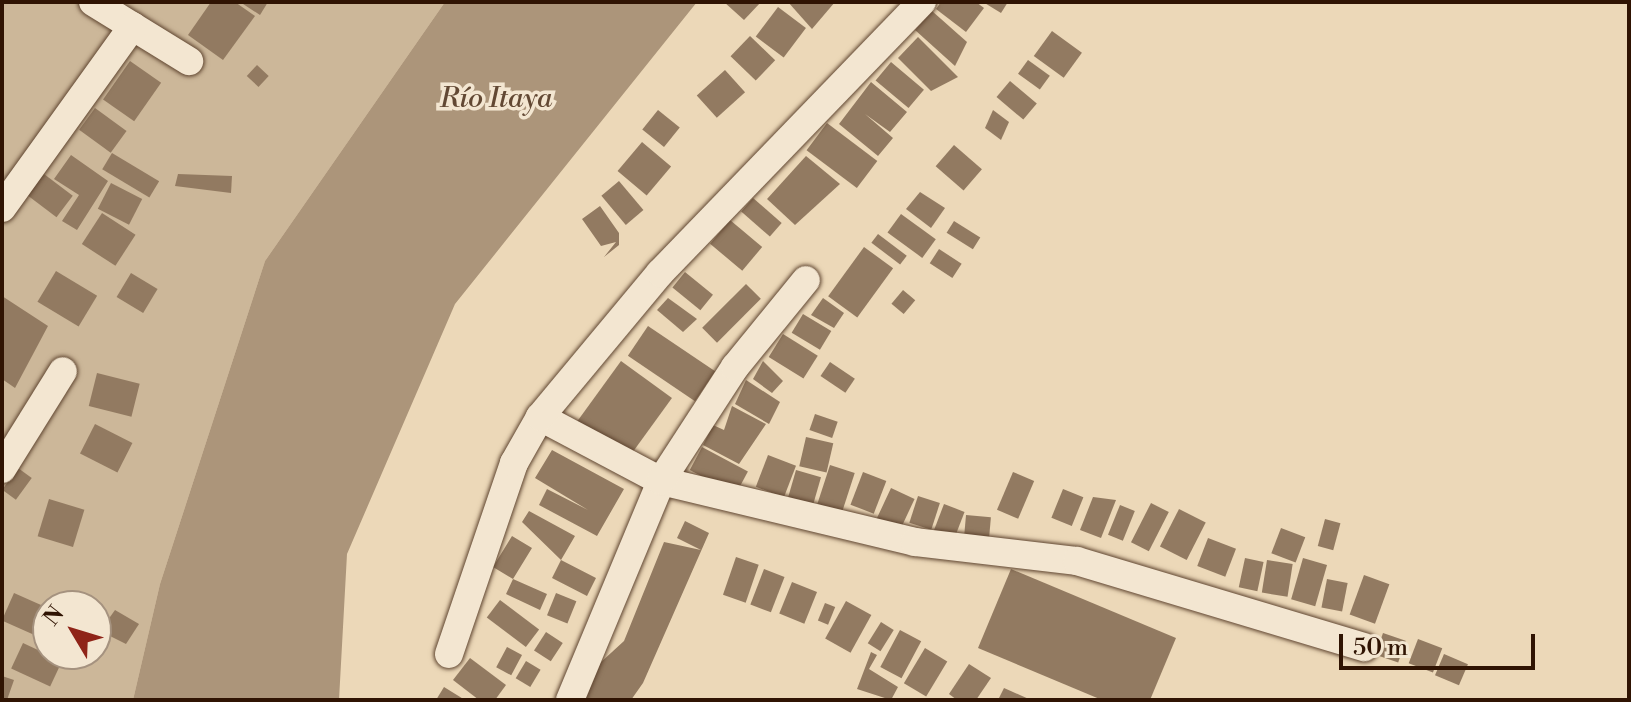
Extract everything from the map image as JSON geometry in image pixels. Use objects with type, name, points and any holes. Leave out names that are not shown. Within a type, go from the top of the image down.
[{"type":"street","points":[[93,2],[189,61]]},
{"type":"street","points":[[449,654],[514,463],[540,417],[660,273],[922,2]]},
{"type":"street","points":[[2,208],[133,26]]},
{"type":"street","points":[[570,700],[661,481],[735,367],[806,280]]},
{"type":"street","points":[[2,469],[63,371]]},
{"type":"street","points":[[540,417],[661,481],[915,542],[1077,561],[1364,647]]},
{"type":"shaded area","points":[[2,2],[445,2],[265,261],[160,584],[133,700],[2,700]]},
{"type":"water","name":"Río Itaya","points":[[445,2],[697,2],[455,304],[347,554],[339,700],[133,700],[160,584],[265,261]]},
{"type":"building","points":[[211,2],[235,2],[255,16],[223,60],[188,35]]},
{"type":"building","points":[[240,2],[268,2],[260,15]]},
{"type":"building","points":[[724,2],[761,2],[744,20]]},
{"type":"building","points":[[788,2],[835,2],[812,29]]},
{"type":"building","points":[[941,2],[976,2],[984,8],[966,32],[936,9]]},
{"type":"building","points":[[983,2],[1008,2],[1001,13]]},
{"type":"building","points":[[778,7],[806,28],[784,58],[756,37]]},
{"type":"building","points":[[932,11],[967,42],[955,66],[915,30]]},
{"type":"building","points":[[1052,31],[1082,53],[1064,78],[1034,56]]},
{"type":"building","points":[[750,36],[775,60],[756,80],[731,56]]},
{"type":"building","points":[[918,37],[958,77],[931,91],[898,58]]},
{"type":"building","points":[[1028,60],[1050,76],[1040,90],[1018,74]]},
{"type":"building","points":[[130,61],[161,83],[134,121],[103,100]]},
{"type":"building","points":[[891,62],[924,90],[909,108],[876,80]]},
{"type":"building","points":[[257,65],[269,76],[258,87],[247,76]]},
{"type":"building","points":[[725,70],[745,92],[717,118],[697,95]]},
{"type":"building","points":[[1010,81],[1037,103],[1023,120],[997,97]]},
{"type":"building","points":[[871,82],[907,112],[890,132],[865,114],[893,138],[878,156],[839,124]]},
{"type":"building","points":[[95,108],[127,131],[111,153],[79,130]]},
{"type":"building","points":[[658,110],[680,128],[664,147],[642,129]]},
{"type":"building","points":[[993,110],[1009,122],[1001,140],[985,128]]},
{"type":"building","points":[[827,123],[877,161],[857,188],[807,150]]},
{"type":"building","points":[[642,142],[671,166],[647,196],[618,171]]},
{"type":"building","points":[[954,145],[982,169],[964,190],[936,166]]},
{"type":"building","points":[[112,153],[159,181],[149,198],[102,169]]},
{"type":"building","points":[[71,155],[108,181],[77,230],[62,221],[79,195],[54,179]]},
{"type":"building","points":[[806,156],[840,184],[795,225],[767,199]]},
{"type":"building","points":[[44,174],[73,196],[57,217],[28,196]]},
{"type":"building","points":[[178,174],[232,176],[231,193],[175,186]]},
{"type":"building","points":[[619,181],[643,210],[626,225],[601,196]]},
{"type":"building","points":[[111,183],[142,199],[129,225],[98,209]]},
{"type":"building","points":[[920,192],[945,208],[931,228],[906,209]]},
{"type":"building","points":[[753,198],[782,223],[770,237],[741,212]]},
{"type":"building","points":[[600,206],[619,233],[619,245],[604,257],[616,242],[601,246],[582,219]]},
{"type":"building","points":[[102,213],[136,235],[115,266],[82,244]]},
{"type":"building","points":[[901,214],[936,239],[922,258],[887,233]]},
{"type":"building","points":[[730,220],[762,247],[742,271],[710,244]]},
{"type":"building","points":[[954,221],[980,237],[973,249],[947,233]]},
{"type":"building","points":[[878,234],[907,256],[900,264],[871,243]]},
{"type":"building","points":[[864,247],[893,268],[857,318],[828,296]]},
{"type":"building","points":[[939,249],[962,264],[952,278],[930,263]]},
{"type":"building","points":[[56,271],[97,296],[79,327],[37,302]]},
{"type":"building","points":[[685,272],[713,295],[700,310],[672,288]]},
{"type":"building","points":[[131,273],[158,289],[143,313],[117,297]]},
{"type":"building","points":[[746,284],[761,299],[717,343],[702,328]]},
{"type":"building","points":[[903,290],[915,300],[904,314],[891,304]]},
{"type":"building","points":[[2,296],[48,326],[15,388],[2,379]]},
{"type":"building","points":[[668,298],[697,319],[683,332],[657,310]]},
{"type":"building","points":[[823,298],[844,313],[834,328],[811,315]]},
{"type":"building","points":[[803,314],[831,331],[820,350],[792,333]]},
{"type":"building","points":[[648,326],[715,371],[695,401],[628,356]]},
{"type":"building","points":[[783,334],[818,356],[803,379],[769,357]]},
{"type":"building","points":[[621,361],[672,398],[626,462],[575,425]]},
{"type":"building","points":[[763,361],[783,381],[772,393],[753,379]]},
{"type":"building","points":[[830,362],[855,379],[845,393],[820,376]]},
{"type":"building","points":[[97,373],[140,384],[131,417],[89,406]]},
{"type":"building","points":[[746,380],[780,402],[769,424],[735,404]]},
{"type":"building","points":[[732,406],[766,424],[739,464],[703,445],[713,425],[724,430]]},
{"type":"building","points":[[815,414],[838,422],[832,438],[809,430]]},
{"type":"building","points":[[95,424],[132,443],[117,472],[80,453]]},
{"type":"building","points":[[806,437],[833,443],[827,473],[799,466]]},
{"type":"building","points":[[702,447],[748,471],[736,494],[690,470]]},
{"type":"building","points":[[552,450],[624,489],[597,536],[539,505],[547,489],[588,510],[535,478]]},
{"type":"building","points":[[768,455],[796,466],[784,497],[756,487]]},
{"type":"building","points":[[830,465],[855,473],[842,512],[817,504]]},
{"type":"building","points":[[18,468],[32,478],[16,500],[2,490]]},
{"type":"building","points":[[796,470],[821,477],[813,506],[788,499]]},
{"type":"building","points":[[863,472],[886,481],[874,514],[850,505]]},
{"type":"building","points":[[1013,472],[1034,481],[1018,519],[997,510]]},
{"type":"building","points":[[891,488],[915,499],[900,530],[877,519]]},
{"type":"building","points":[[1063,489],[1083,497],[1072,526],[1051,518]]},
{"type":"building","points":[[918,496],[940,503],[931,530],[909,523]]},
{"type":"building","points":[[1093,497],[1116,500],[1101,538],[1080,530]]},
{"type":"building","points":[[49,499],[84,510],[73,547],[38,536]]},
{"type":"building","points":[[1151,503],[1169,512],[1149,551],[1131,542]]},
{"type":"building","points":[[944,504],[965,512],[955,538],[934,530]]},
{"type":"building","points":[[1120,505],[1135,511],[1123,541],[1108,535]]},
{"type":"building","points":[[1179,509],[1206,523],[1187,560],[1160,546]]},
{"type":"building","points":[[529,511],[575,536],[561,560],[522,522]]},
{"type":"building","points":[[966,515],[991,517],[989,543],[964,541]]},
{"type":"building","points":[[1325,519],[1340,523],[1333,550],[1318,546]]},
{"type":"building","points":[[685,521],[709,533],[643,683],[631,700],[580,700],[600,663],[624,641],[664,542],[701,550],[677,538]]},
{"type":"building","points":[[1281,528],[1305,537],[1296,563],[1271,553]]},
{"type":"building","points":[[512,536],[532,548],[513,579],[493,567]]},
{"type":"building","points":[[1208,538],[1236,549],[1225,577],[1197,566]]},
{"type":"building","points":[[736,557],[759,565],[746,603],[723,595]]},
{"type":"building","points":[[1245,558],[1264,562],[1257,591],[1239,587]]},
{"type":"building","points":[[1303,558],[1327,565],[1315,606],[1291,599]]},
{"type":"building","points":[[561,560],[596,578],[587,596],[552,578]]},
{"type":"building","points":[[1267,560],[1293,564],[1288,597],[1262,593]]},
{"type":"building","points":[[764,569],[785,577],[771,612],[750,604]]},
{"type":"building","points":[[1011,569],[1176,638],[1150,700],[1102,700],[978,648]]},
{"type":"building","points":[[1364,575],[1389,584],[1375,624],[1350,614]]},
{"type":"building","points":[[513,579],[547,594],[540,610],[506,594]]},
{"type":"building","points":[[1327,579],[1348,583],[1342,611],[1321,607]]},
{"type":"building","points":[[792,582],[817,592],[804,624],[779,614]]},
{"type":"building","points":[[14,593],[32,601],[32,634],[2,620]]},
{"type":"building","points":[[556,593],[576,601],[567,623],[547,615]]},
{"type":"building","points":[[500,600],[539,629],[526,647],[487,618]]},
{"type":"building","points":[[846,601],[871,615],[851,653],[825,639]]},
{"type":"building","points":[[825,603],[835,607],[828,625],[818,621]]},
{"type":"building","points":[[115,610],[139,624],[126,644],[112,637],[112,614]]},
{"type":"building","points":[[881,622],[894,630],[880,651],[868,643]]},
{"type":"building","points":[[900,630],[921,641],[901,678],[880,667]]},
{"type":"building","points":[[546,632],[563,643],[551,661],[534,650]]},
{"type":"building","points":[[1383,633],[1406,641],[1398,663],[1376,655]]},
{"type":"building","points":[[1418,639],[1442,648],[1433,673],[1409,663]]},
{"type":"building","points":[[23,643],[32,647],[32,670],[58,670],[50,687],[11,668]]},
{"type":"building","points":[[507,647],[522,655],[511,675],[496,667]]},
{"type":"building","points":[[925,648],[947,661],[926,697],[904,683]]},
{"type":"building","points":[[871,652],[877,655],[869,669],[898,687],[891,700],[857,689]]},
{"type":"building","points":[[1444,654],[1468,664],[1459,685],[1435,675]]},
{"type":"building","points":[[470,658],[506,685],[495,700],[479,700],[453,680]]},
{"type":"building","points":[[526,661],[541,670],[530,687],[516,678]]},
{"type":"building","points":[[969,664],[991,678],[976,700],[957,700],[949,694]]},
{"type":"building","points":[[2,676],[14,680],[7,700],[2,699]]},
{"type":"building","points":[[444,687],[465,700],[436,700]]},
{"type":"building","points":[[1004,688],[1031,700],[998,700]]}]
